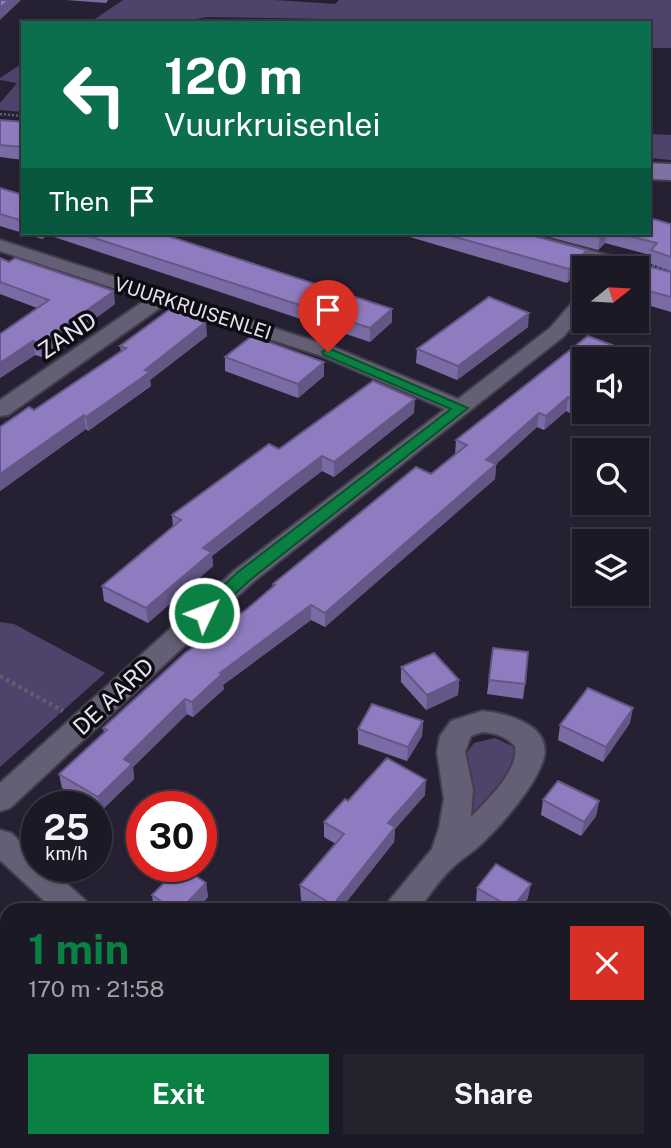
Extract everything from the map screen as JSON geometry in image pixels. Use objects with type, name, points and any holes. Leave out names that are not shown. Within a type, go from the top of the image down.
[{"type":"main road","points":[[651,171],[671,172]]},
{"type":"street","points":[[513,235],[588,256]]},
{"type":"street","name":"VUURKRUISENLEI","points":[[0,245],[328,352],[461,408]]},
{"type":"street","name":"ZAND","points":[[0,410],[161,298]]},
{"type":"street","name":"DE AARD","points":[[0,800],[244,576],[557,332],[572,315]]},
{"type":"street","points":[[0,842],[67,903]]},
{"type":"street","points":[[406,903],[444,856]]},
{"type":"path","points":[[0,114],[21,116]]},
{"type":"path","points":[[0,676],[85,723]]},
{"type":"shaded area","points":[[123,0],[274,0],[335,4],[339,0],[671,0],[671,48],[651,48],[651,21],[336,21],[207,17],[184,21],[92,21]]},
{"type":"shaded area","points":[[21,64],[21,112],[0,110],[0,103],[17,83],[0,78]]},
{"type":"shaded area","points":[[651,134],[671,135],[671,160],[651,158]]},
{"type":"shaded area","points":[[0,622],[14,624],[105,673],[0,767]]},
{"type":"shaded area","points":[[495,738],[514,747],[520,765],[470,822],[462,759],[474,743]]},
{"type":"building","points":[[0,0],[9,0],[0,8]]},
{"type":"building","points":[[0,120],[21,122],[21,147],[0,145]]},
{"type":"building","points":[[0,188],[21,194],[21,220],[0,214]]},
{"type":"building","points":[[651,219],[671,224],[671,257],[651,250],[657,243],[625,235],[651,235]]},
{"type":"building","points":[[85,235],[165,235],[392,309],[370,328]]},
{"type":"building","points":[[448,235],[531,235],[587,250],[581,256],[572,256],[572,266],[569,269]]},
{"type":"building","points":[[0,258],[9,262],[15,258],[114,291],[39,344],[33,341],[0,363],[0,334],[49,300],[0,282]]},
{"type":"building","points":[[649,267],[671,272],[671,297],[649,291]]},
{"type":"building","points":[[489,297],[529,313],[458,366],[417,349]]},
{"type":"building","points":[[170,309],[206,322],[145,370],[150,372],[0,474],[0,427],[29,407],[34,410],[126,348],[120,346]]},
{"type":"building","points":[[252,336],[324,362],[298,384],[225,357]]},
{"type":"building","points":[[588,336],[617,347],[574,347]]},
{"type":"building","points":[[572,349],[572,399],[568,397],[546,416],[539,413],[486,460],[496,464],[325,613],[311,605],[220,673],[222,674],[192,702],[185,699],[124,759],[132,764],[104,791],[88,791],[59,774],[107,730],[103,728],[185,653],[247,609],[275,585],[273,584],[416,467],[431,474],[467,445],[456,440]]},
{"type":"building","points":[[373,381],[415,399],[334,462],[322,456],[282,486],[203,548],[212,552],[146,608],[102,586],[181,520],[172,515],[269,444],[279,449]]},
{"type":"building","points":[[493,648],[528,652],[525,684],[489,680]]},
{"type":"building","points":[[434,653],[459,680],[427,695],[401,667]]},
{"type":"building","points":[[588,688],[633,708],[606,747],[560,725]]},
{"type":"building","points":[[372,704],[423,721],[408,747],[358,729]]},
{"type":"building","points":[[387,758],[426,780],[388,823],[395,827],[335,903],[330,903],[300,885],[344,834],[324,822],[345,799],[348,801]]},
{"type":"building","points":[[558,781],[599,801],[584,822],[543,800]]},
{"type":"building","points":[[496,864],[531,884],[516,903],[503,903],[477,888]]},
{"type":"building","points":[[165,882],[206,883],[187,903],[164,903],[152,895]]},
{"type":"route","points":[[204,613],[244,576],[461,408],[328,352]]}]
